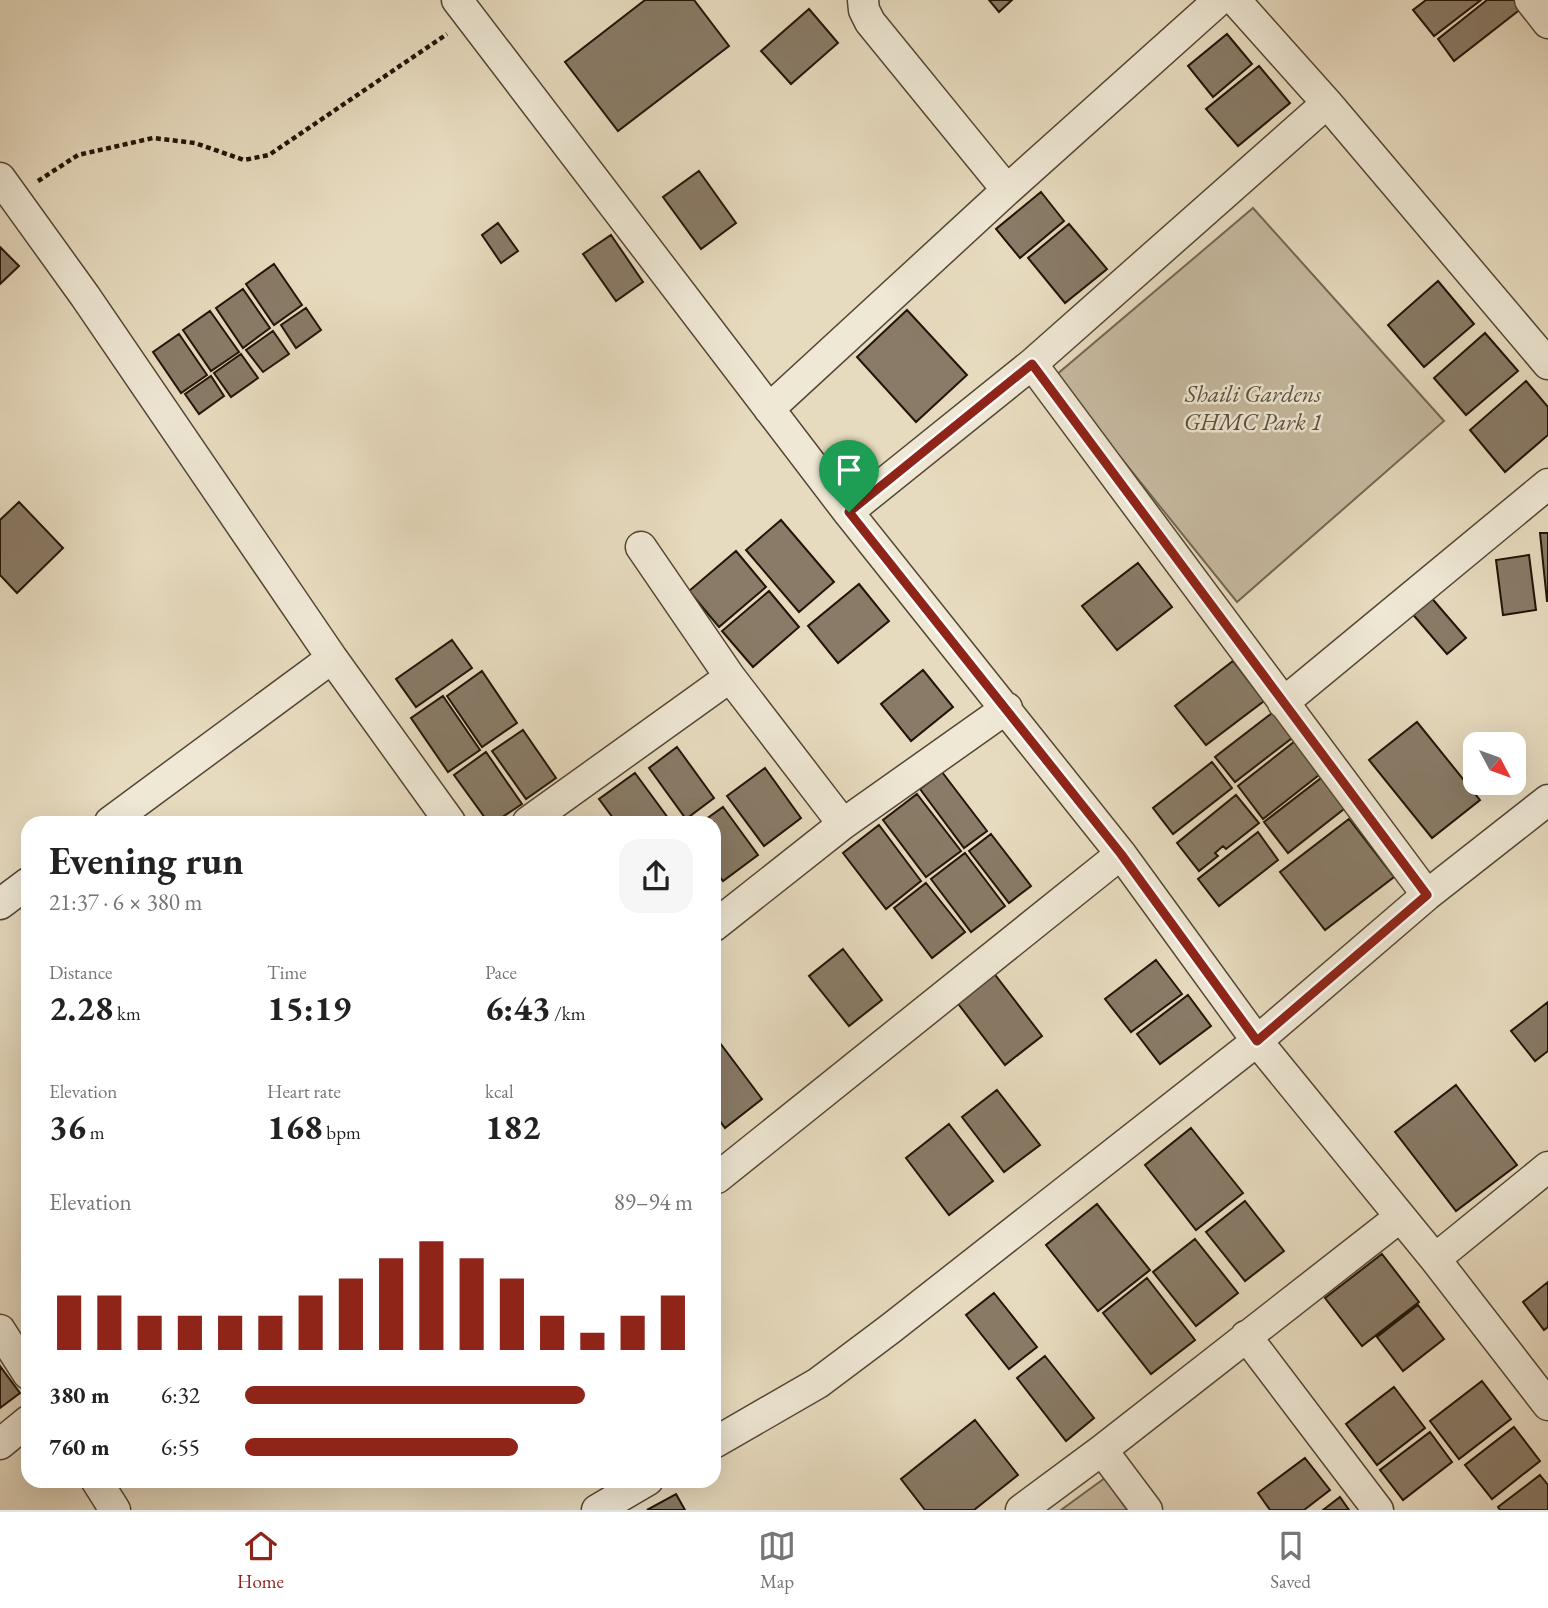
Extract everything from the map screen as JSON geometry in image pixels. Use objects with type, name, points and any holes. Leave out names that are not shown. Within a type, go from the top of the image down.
[{"type":"street","points":[[863,0],[870,22],[1007,190]]},
{"type":"street","points":[[769,409],[1219,0]]},
{"type":"street","points":[[1235,0],[1546,358]]},
{"type":"street","points":[[1530,0],[1548,23]]},
{"type":"street","points":[[464,9],[849,512],[1121,854],[1257,1041],[1435,1259],[1548,1405]]},
{"type":"street","points":[[849,512],[1032,364],[1327,103]]},
{"type":"street","points":[[7,187],[85,296],[332,658],[446,816]]},
{"type":"street","points":[[1032,364],[1427,895]]},
{"type":"street","points":[[1283,703],[1548,484]]},
{"type":"street","points":[[641,547],[730,677],[843,824]]},
{"type":"street","points":[[118,816],[332,658]]},
{"type":"street","points":[[536,816],[730,677]]},
{"type":"street","points":[[721,920],[843,824],[1007,708]]},
{"type":"street","points":[[721,1439],[818,1383],[890,1329],[1257,1041],[1427,895],[1548,800]]},
{"type":"street","points":[[721,1176],[1121,854]]},
{"type":"street","points":[[0,904],[21,888]]},
{"type":"street","points":[[1435,1259],[1548,1167]]},
{"type":"street","points":[[1021,1510],[1400,1217]]},
{"type":"street","points":[[0,1331],[21,1363]]},
{"type":"street","points":[[1246,1336],[1378,1510]]},
{"type":"street","points":[[0,1444],[21,1427]]},
{"type":"street","points":[[1102,1450],[1147,1510]]},
{"type":"street","points":[[101,1488],[115,1510]]},
{"type":"street","points":[[597,1510],[634,1488]]},
{"type":"path","points":[[7,187],[78,155],[153,138],[195,143],[244,160],[269,155],[464,9]]},
{"type":"green space","name":"Shaili Gardens GHMC Park 1","points":[[1253,208],[1444,421],[1237,602],[1055,376]]},
{"type":"green space","points":[[1105,1478],[1127,1510],[1061,1510]]},
{"type":"building","points":[[645,0],[694,0],[729,46],[618,131],[565,62]]},
{"type":"building","points":[[989,0],[1012,0],[999,12]]},
{"type":"building","points":[[1426,0],[1481,0],[1434,36],[1413,10]]},
{"type":"building","points":[[1487,0],[1517,0],[1522,8],[1454,61],[1438,39]]},
{"type":"building","points":[[809,9],[838,43],[791,84],[761,51]]},
{"type":"building","points":[[1227,34],[1252,64],[1213,97],[1188,66]]},
{"type":"building","points":[[1259,66],[1290,103],[1238,146],[1206,109]]},
{"type":"building","points":[[699,171],[736,223],[701,249],[663,197]]},
{"type":"building","points":[[1041,192],[1064,221],[1020,258],[996,229]]},
{"type":"building","points":[[498,223],[518,251],[501,263],[482,235]]},
{"type":"building","points":[[1069,224],[1107,269],[1065,303],[1028,258]]},
{"type":"building","points":[[611,235],[643,282],[616,301],[583,254]]},
{"type":"building","points":[[0,247],[19,266],[0,284]]},
{"type":"building","points":[[274,264],[302,305],[274,325],[246,284]]},
{"type":"building","points":[[1438,281],[1474,324],[1424,367],[1388,325]]},
{"type":"building","points":[[243,289],[270,328],[243,348],[216,308]]},
{"type":"building","points":[[306,308],[321,330],[296,348],[281,325]]},
{"type":"building","points":[[907,310],[967,375],[916,422],[857,357]]},
{"type":"building","points":[[210,311],[239,352],[211,371],[183,330]]},
{"type":"building","points":[[273,331],[289,354],[263,372],[246,350]]},
{"type":"building","points":[[1485,333],[1518,371],[1466,415],[1434,378]]},
{"type":"building","points":[[179,334],[207,375],[181,393],[153,352]]},
{"type":"building","points":[[241,354],[258,378],[231,397],[214,373]]},
{"type":"building","points":[[211,376],[224,396],[199,414],[185,394]]},
{"type":"building","points":[[1526,381],[1548,407],[1548,435],[1505,472],[1470,430]]},
{"type":"building","points":[[19,502],[63,548],[17,593],[0,575],[0,520]]},
{"type":"building","points":[[781,520],[834,582],[799,612],[746,550]]},
{"type":"building","points":[[1540,533],[1548,533],[1548,601],[1547,601]]},
{"type":"building","points":[[736,551],[766,587],[719,627],[689,591]]},
{"type":"building","points":[[1529,555],[1536,610],[1503,615],[1496,560]]},
{"type":"building","points":[[1138,563],[1172,607],[1117,650],[1082,606]]},
{"type":"building","points":[[859,584],[889,621],[838,663],[808,626]]},
{"type":"building","points":[[769,591],[799,627],[753,667],[722,631]]},
{"type":"building","points":[[1429,595],[1466,638],[1447,654],[1410,611]]},
{"type":"building","points":[[452,640],[472,668],[416,707],[396,679]]},
{"type":"building","points":[[1233,661],[1264,701],[1206,745],[1175,706]]},
{"type":"building","points":[[923,670],[953,707],[911,741],[881,704]]},
{"type":"building","points":[[482,671],[517,723],[482,747],[447,696]]},
{"type":"building","points":[[443,696],[480,750],[448,772],[411,718]]},
{"type":"building","points":[[1276,710],[1296,735],[1235,782],[1215,757]]},
{"type":"building","points":[[1417,722],[1463,779],[1463,795],[1476,795],[1480,800],[1432,838],[1369,760]]},
{"type":"building","points":[[523,730],[556,778],[526,799],[492,751]]},
{"type":"building","points":[[1299,738],[1324,771],[1263,819],[1238,786]]},
{"type":"building","points":[[677,747],[714,798],[690,816],[684,816],[649,768]]},
{"type":"building","points":[[486,752],[522,804],[504,816],[484,816],[454,775]]},
{"type":"building","points":[[1212,762],[1232,788],[1173,834],[1153,808]]},
{"type":"building","points":[[765,768],[801,818],[764,846],[727,796]]},
{"type":"building","points":[[942,772],[987,831],[964,848],[920,789]]},
{"type":"building","points":[[635,773],[667,816],[612,816],[599,799]]},
{"type":"building","points":[[1325,775],[1349,805],[1288,853],[1264,822]]},
{"type":"building","points":[[917,794],[961,851],[926,877],[883,820]]},
{"type":"building","points":[[1236,795],[1259,823],[1226,849],[1223,846],[1215,853],[1218,856],[1199,871],[1177,843]]},
{"type":"building","points":[[723,807],[758,855],[723,881],[721,816],[710,816]]},
{"type":"building","points":[[1349,819],[1394,877],[1325,930],[1280,872]]},
{"type":"building","points":[[879,825],[921,881],[886,909],[843,853]]},
{"type":"building","points":[[1258,832],[1278,860],[1219,906],[1198,879]]},
{"type":"building","points":[[991,834],[1031,886],[1009,903],[969,851]]},
{"type":"building","points":[[965,853],[1005,906],[971,932],[931,879]]},
{"type":"building","points":[[926,883],[965,932],[932,958],[894,908]]},
{"type":"building","points":[[843,949],[882,1000],[849,1026],[809,976]]},
{"type":"building","points":[[1156,960],[1182,994],[1131,1032],[1105,999]]},
{"type":"building","points":[[993,972],[1042,1036],[1005,1065],[956,1001]]},
{"type":"building","points":[[1188,995],[1211,1026],[1160,1064],[1137,1034]]},
{"type":"building","points":[[1548,1002],[1548,1051],[1535,1061],[1511,1031]]},
{"type":"building","points":[[721,1044],[762,1099],[725,1128],[721,1123]]},
{"type":"building","points":[[1456,1085],[1517,1165],[1456,1211],[1395,1132]]},
{"type":"building","points":[[997,1090],[1040,1145],[1004,1172],[962,1117]]},
{"type":"building","points":[[949,1124],[993,1181],[949,1215],[906,1158]]},
{"type":"building","points":[[1191,1128],[1243,1193],[1196,1230],[1145,1165]]},
{"type":"building","points":[[1245,1201],[1284,1251],[1245,1281],[1206,1232]]},
{"type":"building","points":[[1097,1204],[1150,1270],[1098,1311],[1046,1245]]},
{"type":"building","points":[[1195,1239],[1238,1293],[1196,1326],[1153,1272]]},
{"type":"building","points":[[1382,1254],[1419,1302],[1362,1346],[1325,1298]]},
{"type":"building","points":[[1147,1278],[1195,1340],[1151,1374],[1103,1313]]},
{"type":"building","points":[[1548,1282],[1548,1327],[1544,1330],[1523,1302]]},
{"type":"building","points":[[994,1293],[1037,1347],[1009,1369],[966,1315]]},
{"type":"building","points":[[1418,1305],[1444,1339],[1403,1371],[1377,1337]]},
{"type":"building","points":[[1045,1356],[1094,1418],[1066,1441],[1017,1378]]},
{"type":"building","points":[[0,1366],[20,1393],[0,1408]]},
{"type":"building","points":[[1482,1381],[1511,1419],[1459,1459],[1430,1421]]},
{"type":"building","points":[[1394,1387],[1425,1428],[1377,1465],[1346,1424]]},
{"type":"building","points":[[975,1420],[1018,1475],[974,1510],[925,1510],[901,1479]]},
{"type":"building","points":[[1514,1427],[1540,1461],[1492,1499],[1465,1465]]},
{"type":"building","points":[[1430,1432],[1452,1462],[1403,1500],[1380,1470]]},
{"type":"building","points":[[1305,1458],[1330,1490],[1304,1510],[1270,1510],[1258,1493]]},
{"type":"building","points":[[1540,1475],[1548,1485],[1548,1510],[1500,1510],[1498,1507]]},
{"type":"building","points":[[676,1494],[685,1510],[647,1510]]},
{"type":"building","points":[[1340,1497],[1349,1510],[1323,1510]]},
{"type":"route","points":[[1032,364],[1427,895],[1257,1041],[1121,854],[849,512],[1032,364]]}]
